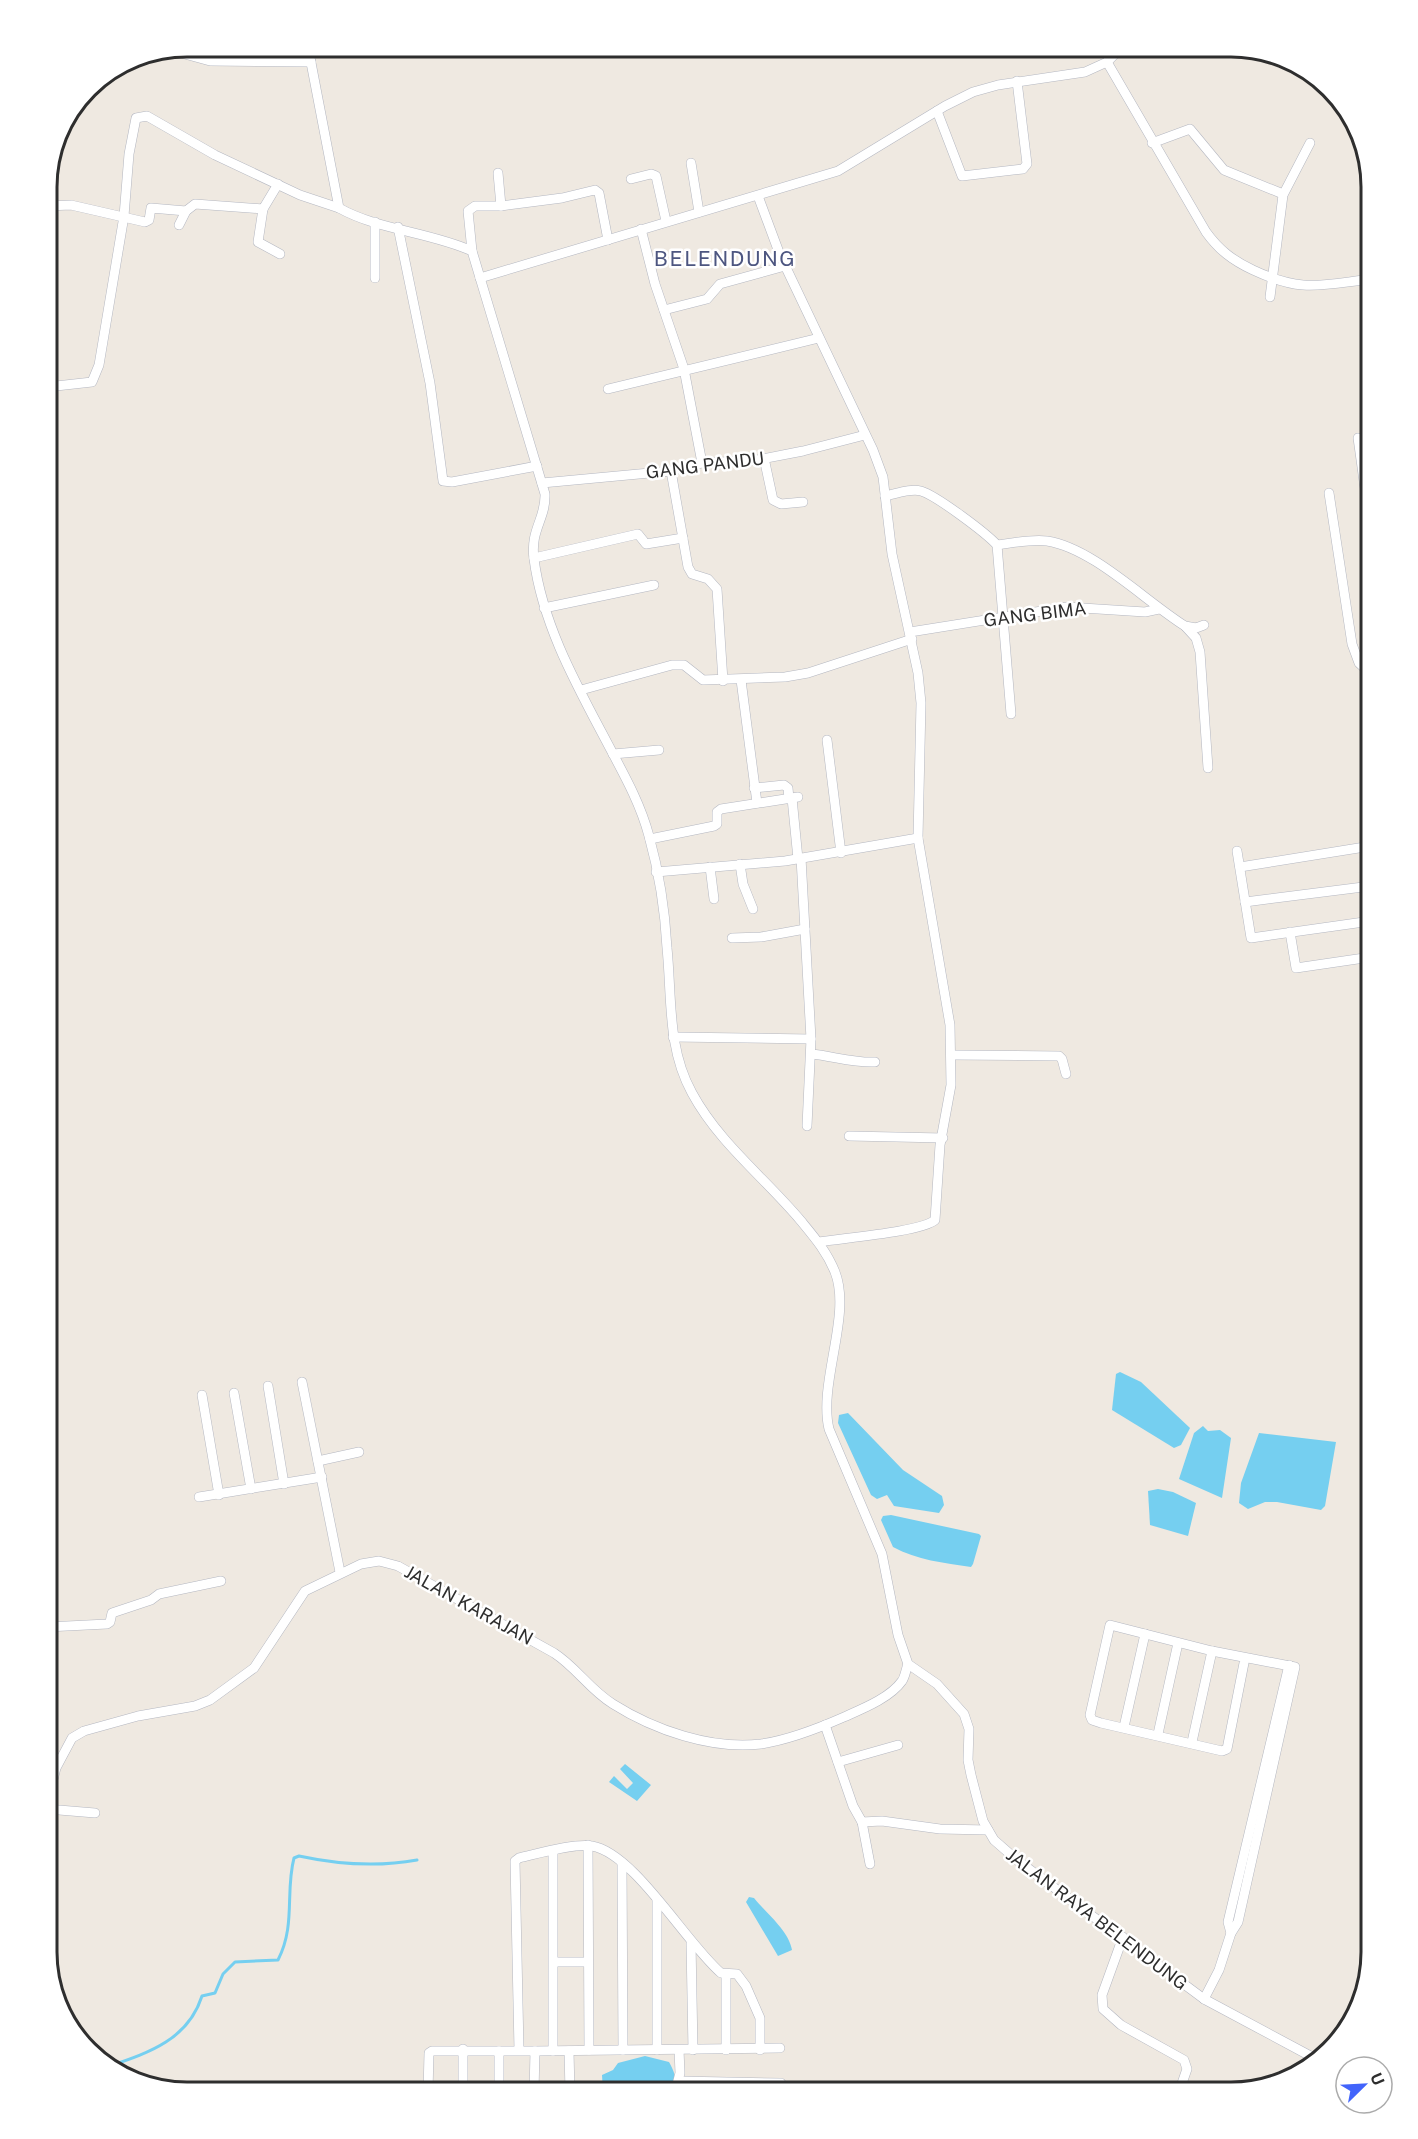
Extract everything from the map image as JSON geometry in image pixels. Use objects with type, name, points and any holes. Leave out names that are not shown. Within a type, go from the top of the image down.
[{"type":"street","points":[[199,57],[210,61],[311,62]]},
{"type":"street","points":[[310,57],[339,208]]},
{"type":"street","points":[[480,278],[838,171],[937,111],[974,92],[1017,81],[1085,72],[1107,62],[1112,57]]},
{"type":"street","points":[[1107,62],[1152,143],[1218,249],[1238,263],[1273,280],[1305,286],[1361,280]]},
{"type":"street","points":[[937,111],[962,176],[1023,169],[1027,164],[1026,149],[1017,81]]},
{"type":"street","points":[[57,386],[92,382],[96,376],[124,216],[133,121],[139,116],[147,116],[215,155],[300,195],[375,222],[436,237],[472,251]]},
{"type":"street","points":[[1152,143],[1189,129],[1224,170],[1283,194]]},
{"type":"street","points":[[1270,297],[1278,216],[1283,194],[1310,143]]},
{"type":"street","points":[[691,163],[699,212]]},
{"type":"street","points":[[498,173],[501,206]]},
{"type":"street","points":[[631,179],[651,174],[656,176],[666,221]]},
{"type":"street","points":[[278,184],[263,208],[258,242],[280,254]]},
{"type":"street","points":[[608,240],[598,193],[595,190],[562,198],[469,208],[472,251],[542,483],[545,504],[534,533],[534,558],[544,608],[562,654],[628,780],[650,838],[668,948],[674,1037],[683,1074],[704,1113],[721,1136],[783,1198],[819,1242],[836,1274],[839,1288],[827,1419],[882,1554],[898,1635],[908,1664]]},
{"type":"street","points":[[758,196],[785,266],[880,468],[892,554],[911,635],[921,703],[918,838],[950,1025],[951,1085],[933,1222],[819,1242]]},
{"type":"street","points":[[57,206],[71,205],[147,222],[151,208],[186,211],[200,204],[263,208]]},
{"type":"street","points":[[179,225],[186,211]]},
{"type":"street","points":[[375,222],[375,278]]},
{"type":"street","points":[[398,227],[430,383],[444,481],[452,482],[537,466]]},
{"type":"street","points":[[641,229],[684,369],[702,463]]},
{"type":"street","points":[[664,310],[707,299],[720,284],[785,266]]},
{"type":"street","points":[[608,389],[819,338]]},
{"type":"street","name":"GANG PANDU","points":[[542,483],[670,471],[702,463],[764,458],[865,435]]},
{"type":"street","points":[[1358,438],[1361,460]]},
{"type":"street","points":[[764,458],[773,500],[781,504],[803,502]]},
{"type":"street","points":[[670,471],[690,572],[695,576],[708,579],[717,589],[723,681]]},
{"type":"street","points":[[885,496],[910,491],[923,492],[954,511],[997,545],[1037,541],[1061,546],[1092,560],[1185,626],[1196,638],[1200,652],[1208,768]]},
{"type":"street","points":[[1329,493],[1352,644],[1361,665]]},
{"type":"street","points":[[534,558],[638,534],[646,544],[683,538]]},
{"type":"street","points":[[997,545],[1011,714]]},
{"type":"street","points":[[544,608],[654,585]]},
{"type":"street","name":"GANG BIMA","points":[[581,690],[672,665],[684,665],[704,681],[785,677],[828,669],[911,635],[1004,615],[1085,606],[1144,612],[1159,609]]},
{"type":"street","points":[[1185,626],[1196,628],[1204,625]]},
{"type":"street","points":[[741,680],[757,803]]},
{"type":"street","points":[[827,740],[841,853]]},
{"type":"street","points":[[613,753],[659,750]]},
{"type":"street","points":[[754,788],[784,785],[793,798],[805,928],[811,1039],[807,1126]]},
{"type":"street","points":[[650,838],[714,826],[718,822],[718,810],[793,798]]},
{"type":"street","points":[[656,872],[799,859],[918,838]]},
{"type":"street","points":[[1240,867],[1361,848]]},
{"type":"street","points":[[1237,851],[1251,938],[1361,922]]},
{"type":"street","points":[[740,864],[743,884],[753,909]]},
{"type":"street","points":[[710,867],[714,899]]},
{"type":"street","points":[[1245,902],[1361,887]]},
{"type":"street","points":[[732,938],[760,937],[805,928]]},
{"type":"street","points":[[1290,932],[1296,968],[1361,958]]},
{"type":"street","points":[[674,1037],[811,1039]]},
{"type":"street","points":[[810,1054],[838,1056],[856,1063],[875,1062]]},
{"type":"street","points":[[951,1055],[1059,1056],[1066,1074]]},
{"type":"street","points":[[849,1136],[943,1138]]},
{"type":"street","points":[[302,1382],[340,1572]]},
{"type":"street","points":[[268,1386],[284,1484]]},
{"type":"street","points":[[234,1393],[251,1489]]},
{"type":"street","points":[[202,1395],[219,1495]]},
{"type":"street","points":[[318,1461],[359,1452]]},
{"type":"street","points":[[199,1497],[322,1477]]},
{"type":"street","name":"JALAN KARAJAN","points":[[57,1766],[72,1738],[96,1727],[138,1716],[195,1706],[210,1700],[254,1668],[305,1591],[340,1572],[373,1562],[399,1566],[554,1653],[612,1704],[668,1731],[740,1745],[762,1744],[825,1725],[868,1706],[903,1681],[908,1664]]},
{"type":"street","points":[[57,1626],[107,1624],[110,1622],[112,1613],[151,1600],[159,1594],[221,1581]]},
{"type":"street","points":[[1204,1999],[1219,1970],[1231,1933],[1228,1922],[1289,1665],[1212,1651],[1110,1625],[1091,1707],[1092,1720],[1222,1751],[1227,1749],[1245,1658]]},
{"type":"street","points":[[1124,1727],[1145,1634]]},
{"type":"street","points":[[1158,1734],[1178,1643]]},
{"type":"street","points":[[1192,1742],[1212,1651]]},
{"type":"street","name":"JALAN RAYA BELENDUNG","points":[[908,1664],[937,1684],[964,1714],[969,1729],[968,1760],[976,1801],[994,1840],[1017,1860],[1204,1999],[1309,2055]]},
{"type":"street","points":[[825,1725],[853,1806],[862,1822],[870,1864]]},
{"type":"street","points":[[838,1762],[898,1745]]},
{"type":"street","points":[[57,1810],[95,1813]]},
{"type":"street","points":[[862,1822],[882,1821],[940,1829],[988,1830]]},
{"type":"street","points":[[588,1845],[589,2050]]},
{"type":"street","points":[[519,2050],[515,1862],[519,1858],[588,1845],[605,1849],[622,1864],[657,1900],[704,1958],[726,1976],[737,1974],[747,1986],[760,2018],[760,2050]]},
{"type":"street","points":[[553,1851],[554,2051]]},
{"type":"street","points":[[622,1864],[623,2050]]},
{"type":"street","points":[[657,1900],[657,2050]]},
{"type":"street","points":[[1123,1937],[1102,1995],[1103,2008],[1121,2025],[1184,2061],[1186,2070],[1182,2082]]},
{"type":"street","points":[[692,1943],[693,2050]]},
{"type":"street","points":[[554,1962],[588,1962]]},
{"type":"street","points":[[726,1976],[726,2050]]},
{"type":"street","points":[[428,2082],[429,2053],[437,2049],[569,2051],[780,2048]]},
{"type":"street","points":[[463,2049],[463,2082]]},
{"type":"street","points":[[679,2050],[679,2081],[706,2082]]},
{"type":"street","points":[[499,2082],[500,2051]]},
{"type":"street","points":[[534,2082],[535,2051]]},
{"type":"street","points":[[569,2051],[570,2082]]},
{"type":"water","points":[[1120,1372],[1141,1382],[1190,1428],[1181,1445],[1174,1448],[1112,1410],[1116,1374]]},
{"type":"water","points":[[848,1413],[903,1470],[942,1496],[944,1505],[939,1513],[894,1506],[887,1495],[877,1499],[871,1495],[838,1423],[839,1415]]},
{"type":"water","points":[[1203,1426],[1208,1431],[1220,1430],[1231,1438],[1222,1498],[1179,1479],[1194,1433]]},
{"type":"water","points":[[1259,1433],[1336,1442],[1325,1506],[1321,1510],[1277,1502],[1265,1502],[1248,1509],[1239,1503],[1241,1483]]},
{"type":"water","points":[[1158,1489],[1173,1492],[1196,1503],[1188,1536],[1150,1525],[1148,1491]]},
{"type":"water","points":[[891,1515],[979,1534],[981,1536],[973,1564],[971,1567],[931,1560],[893,1547],[881,1520],[883,1516]]},
{"type":"water","points":[[625,1764],[651,1785],[637,1801],[609,1782],[614,1776],[627,1789],[633,1783],[620,1769]]},
{"type":"water","points":[[749,1897],[754,1898],[782,1929],[792,1950],[778,1956],[746,1902]]},
{"type":"water","points":[[645,2056],[669,2062],[675,2077],[674,2082],[602,2082],[602,2075],[613,2070],[618,2063]]},
{"type":"waterway","points":[[119,2063],[152,2050],[177,2034],[196,2011],[202,1996],[215,1993],[223,1974],[235,1962],[278,1960],[287,1934],[294,1858],[299,1856],[343,1863],[373,1864],[417,1860]]},
{"type":"district","name":"BELENDUNG","points":[[725,258]]}]
